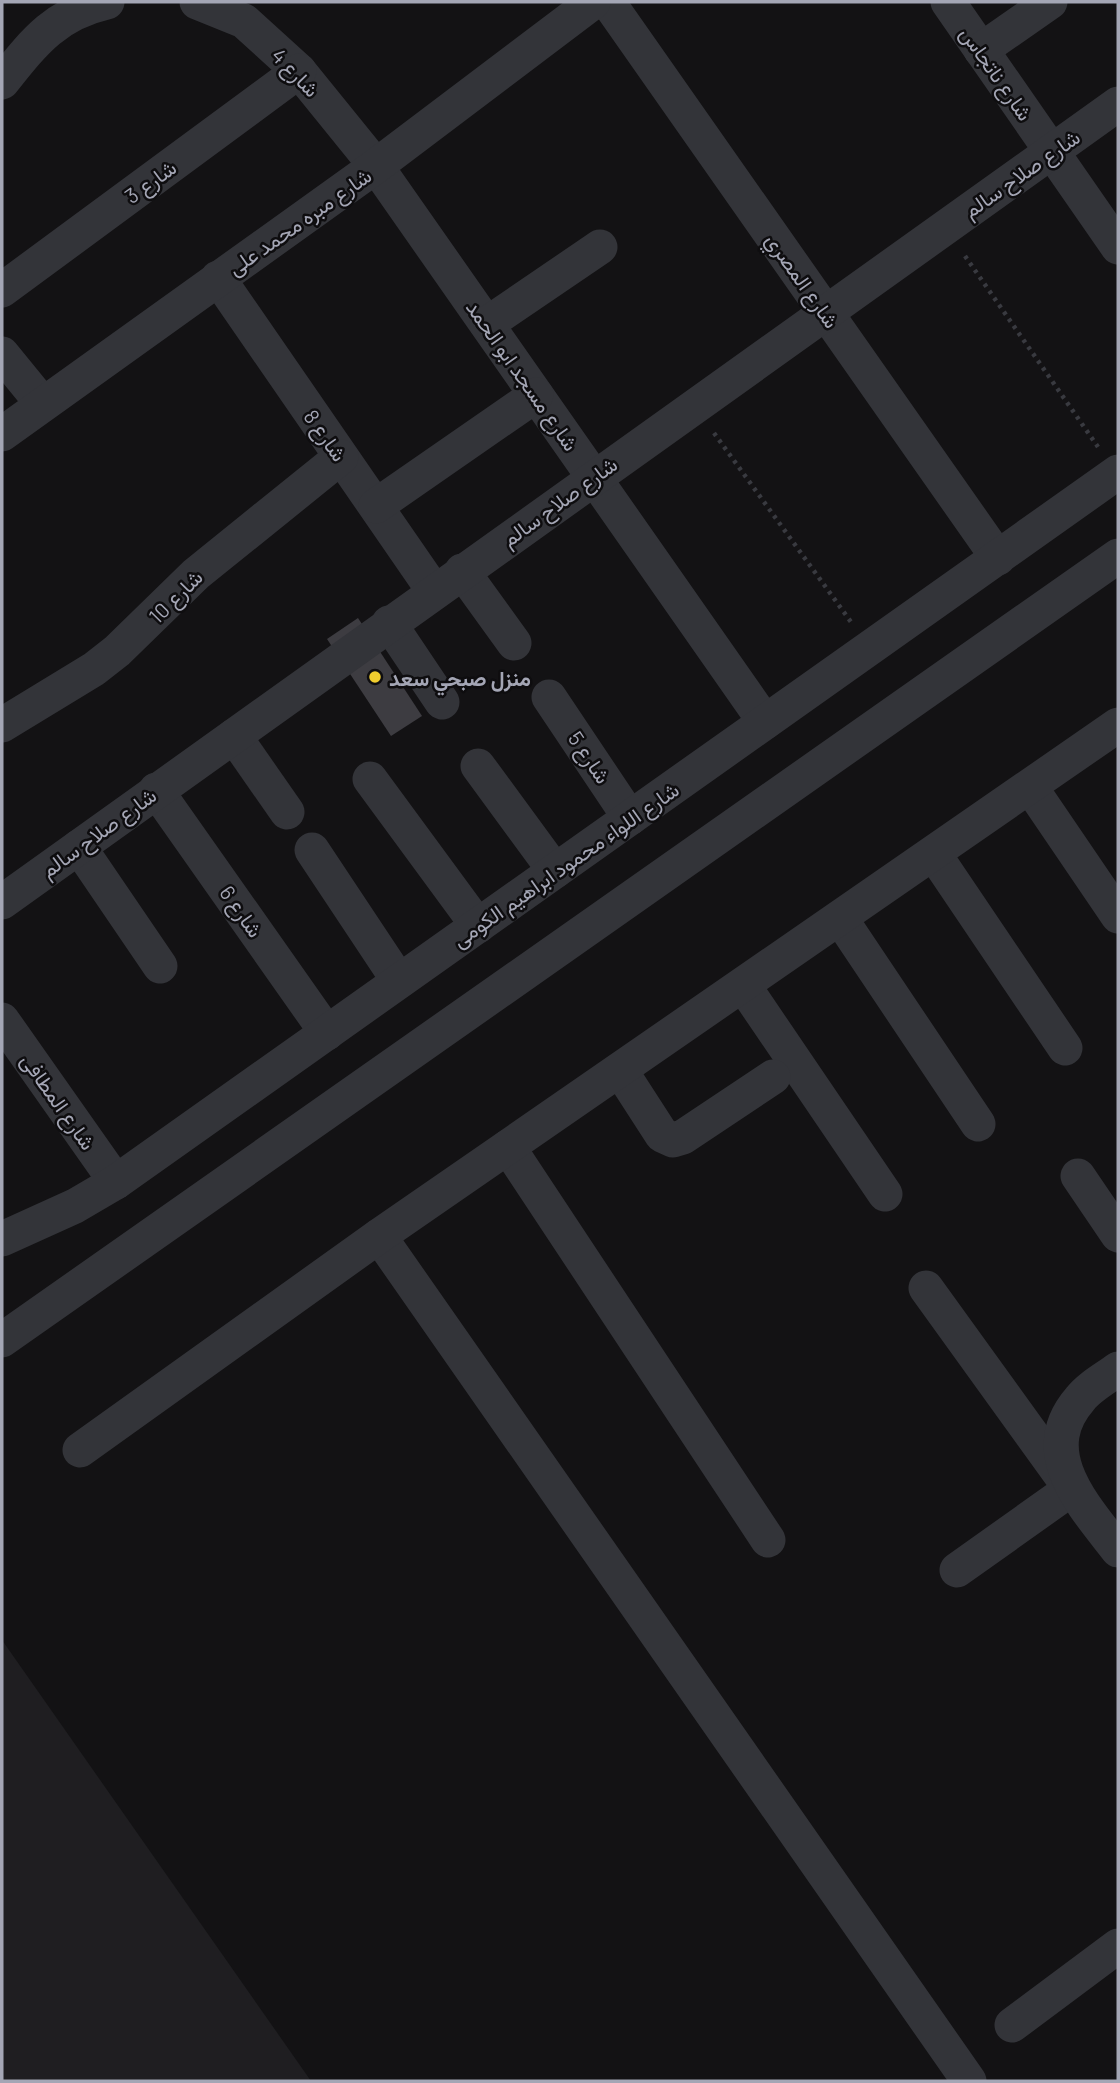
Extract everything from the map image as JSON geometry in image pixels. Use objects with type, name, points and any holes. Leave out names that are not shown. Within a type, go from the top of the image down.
[{"type":"street","points":[[2,82],[40,34],[66,17],[107,2]]},
{"type":"street","name":"شارع 4","points":[[197,2],[244,21],[299,71],[376,166]]},
{"type":"street","name":"شارع مبره محمد على","points":[[2,434],[376,166],[593,2]]},
{"type":"street","name":"شارع المصري","points":[[608,2],[998,558]]},
{"type":"street","name":"شارع ناتجاس","points":[[948,2],[1118,247]]},
{"type":"street","points":[[981,50],[1050,2]]},
{"type":"street","name":"شارع 3","points":[[2,290],[299,71]]},
{"type":"street","name":"شارع صلاح سالم","points":[[2,902],[388,623],[1118,104]]},
{"type":"street","name":"شارع مسجد ابو الحمد","points":[[376,166],[765,722]]},
{"type":"street","points":[[487,324],[600,247]]},
{"type":"street","name":"شارع 8","points":[[218,278],[434,591]]},
{"type":"street","points":[[2,354],[42,403]]},
{"type":"street","points":[[376,506],[537,395]]},
{"type":"street","name":"شارع 10","points":[[2,725],[94,669],[117,651],[196,574],[341,457]]},
{"type":"street","name":"شارع اللواء محمود ابراهيم الكومى","points":[[2,1239],[75,1206],[116,1182],[1117,473]]},
{"type":"street","points":[[2,1340],[1118,555]]},
{"type":"street","points":[[462,571],[514,643]]},
{"type":"street","points":[[388,623],[442,702]]},
{"type":"street","name":"شارع 5","points":[[549,697],[630,818]]},
{"type":"street","points":[[80,1450],[379,1236],[1031,788],[1118,725]]},
{"type":"street","points":[[234,736],[287,812]]},
{"type":"street","points":[[478,766],[555,871]]},
{"type":"street","points":[[370,779],[478,926]]},
{"type":"street","points":[[1031,788],[1118,916]]},
{"type":"street","name":"شارع 6","points":[[156,790],[327,1033]]},
{"type":"street","points":[[79,847],[160,965]]},
{"type":"street","points":[[312,850],[399,981]]},
{"type":"street","points":[[934,854],[1065,1048]]},
{"type":"street","points":[[840,918],[978,1124]]},
{"type":"street","points":[[743,985],[885,1194]]},
{"type":"street","name":"شارع المطافى","points":[[2,1020],[116,1182]]},
{"type":"street","points":[[620,1070],[662,1135],[673,1140],[683,1137],[773,1077]]},
{"type":"street","points":[[508,1147],[768,1540]]},
{"type":"street","points":[[1078,1176],[1118,1235]]},
{"type":"street","points":[[379,1236],[969,2081]]},
{"type":"street","points":[[926,1288],[1118,1550]]},
{"type":"street","points":[[1071,1489],[1062,1458],[1064,1427],[1079,1399],[1118,1369]]},
{"type":"street","points":[[957,1570],[1071,1489]]},
{"type":"street","points":[[1012,2025],[1118,1946]]},
{"type":"path","points":[[945,227],[1117,473]]},
{"type":"path","points":[[694,405],[870,648]]},
{"type":"shaded area","points":[[2,1640],[311,2081],[2,2081]]},
{"type":"building","name":"منزل صبحي سعد","points":[[358,618],[422,716],[391,736],[327,639]]},
{"type":"place","name":"منزل صبحي سعد","points":[[375,677]]}]
